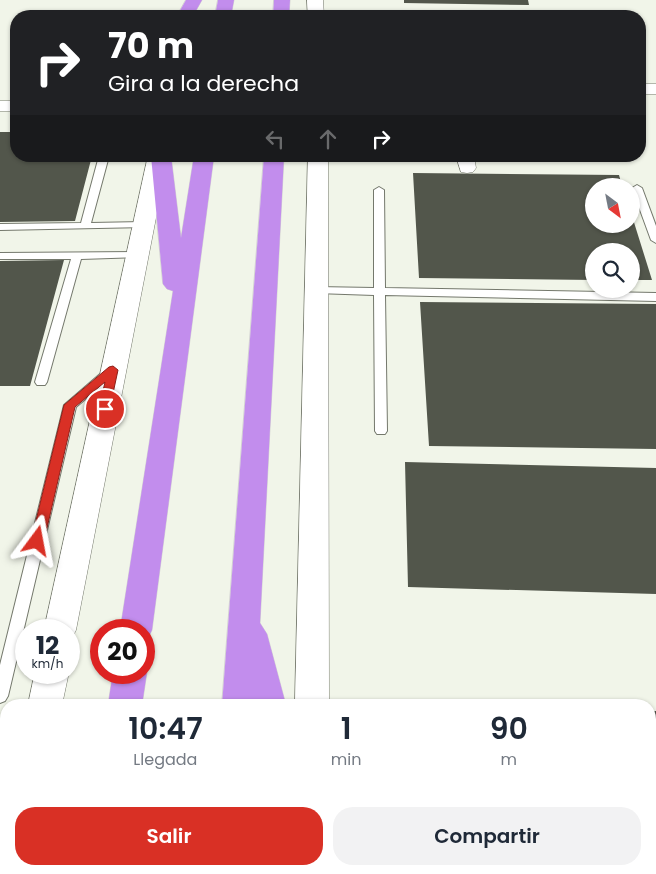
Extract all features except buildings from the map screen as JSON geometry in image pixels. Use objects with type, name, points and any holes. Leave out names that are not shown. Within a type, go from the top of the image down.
[{"type":"highway","points":[[161,162],[179,330]]},
{"type":"highway","points":[[138,619],[203,162]]},
{"type":"highway","points":[[239,699],[244,606],[276,165]]},
{"type":"highway","points":[[244,606],[267,699]]},
{"type":"highway","points":[[126,699],[128,684]]},
{"type":"main road","points":[[62,619],[143,226],[159,162]]},
{"type":"main road","points":[[312,699],[318,162]]},
{"type":"main road","points":[[46,699],[49,684]]},
{"type":"lane","points":[[85,226],[102,162]]},
{"type":"lane","points":[[379,190],[381,431]]},
{"type":"lane","points":[[640,196],[656,240]]},
{"type":"lane","points":[[0,227],[143,226]]},
{"type":"lane","points":[[0,256],[137,255]]},
{"type":"lane","points":[[42,382],[77,256]]},
{"type":"lane","points":[[316,290],[656,297]]},
{"type":"lane","points":[[0,696],[70,405],[113,370]]},
{"type":"route","points":[[37,541],[70,405],[113,370],[105,409]]}]
